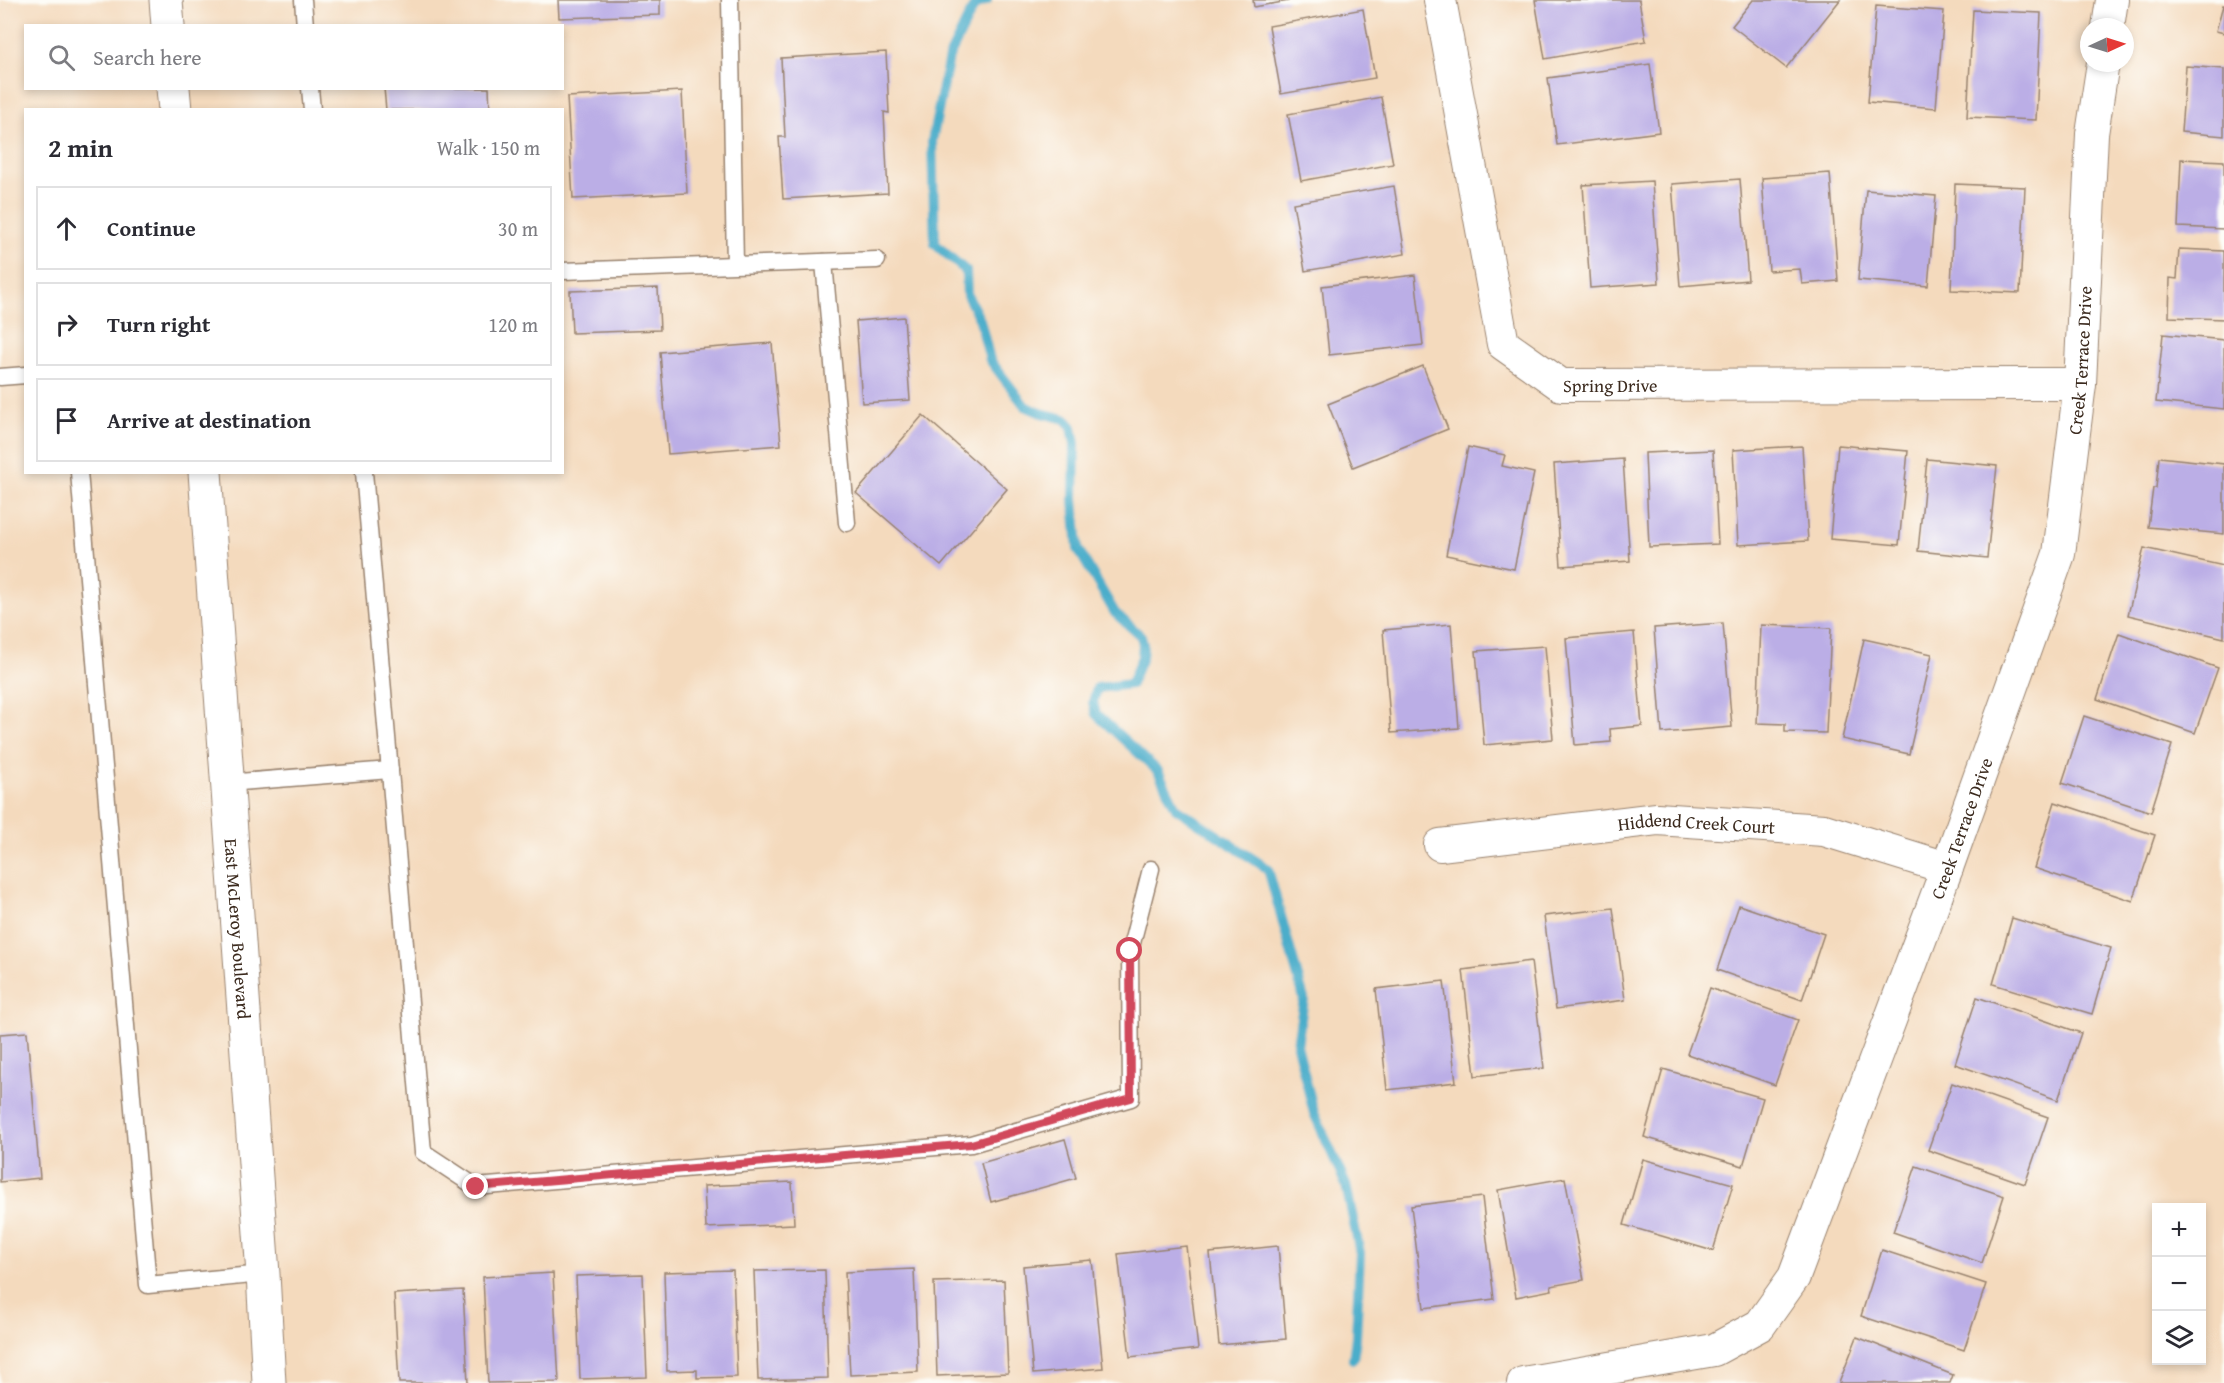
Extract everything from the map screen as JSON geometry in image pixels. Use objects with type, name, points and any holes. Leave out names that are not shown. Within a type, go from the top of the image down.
[{"type":"main road","points":[[166,0],[168,24]]},
{"type":"main road","points":[[173,90],[175,108]]},
{"type":"main road","name":"East McLeroy Boulevard","points":[[205,474],[263,1274],[268,1383]]},
{"type":"street","name":"Spring Drive","points":[[1440,0],[1503,345],[1561,385],[2080,384]]},
{"type":"street","points":[[2109,18],[2112,0]]},
{"type":"street","name":"Creek Terrace Drive","points":[[1523,1383],[1714,1350],[1760,1325],[1794,1277],[1947,868],[2059,554],[2080,384],[2092,134],[2102,72]]},
{"type":"street","name":"Hiddend Creek Court","points":[[1440,845],[1657,819],[1824,830],[1947,868]]},
{"type":"lane","points":[[303,0],[305,24]]},
{"type":"lane","points":[[730,0],[735,264]]},
{"type":"lane","points":[[310,90],[312,108]]},
{"type":"lane","points":[[564,272],[877,260]]},
{"type":"lane","points":[[824,262],[847,523]]},
{"type":"lane","points":[[0,377],[24,375]]},
{"type":"lane","points":[[79,474],[148,1285],[263,1274]]},
{"type":"lane","points":[[364,474],[423,1152],[476,1187],[971,1144],[1131,1098],[1130,951],[1151,869]]},
{"type":"lane","points":[[227,783],[390,770]]},
{"type":"building","points":[[558,0],[660,0],[660,15],[559,18]]},
{"type":"building","points":[[1253,0],[1288,0],[1288,1],[1254,7]]},
{"type":"building","points":[[1535,0],[1639,0],[1646,41],[1545,59]]},
{"type":"building","points":[[1753,0],[1840,0],[1786,68],[1732,26]]},
{"type":"building","points":[[2224,5],[2224,33],[2216,31]]},
{"type":"building","points":[[1876,6],[1944,11],[1936,108],[1868,102]]},
{"type":"building","points":[[1363,9],[1375,78],[1281,94],[1269,26]]},
{"type":"building","points":[[1973,10],[2041,13],[2036,120],[1967,117]]},
{"type":"building","points":[[886,52],[889,113],[884,112],[888,193],[783,199],[779,137],[785,137],[781,58]]},
{"type":"building","points":[[1650,64],[1659,132],[1557,145],[1548,78]]},
{"type":"building","points":[[2186,66],[2224,69],[2224,136],[2181,132]]},
{"type":"building","points":[[384,90],[489,90],[490,108],[386,108]]},
{"type":"building","points":[[682,91],[687,193],[573,199],[567,97]]},
{"type":"building","points":[[1381,97],[1393,164],[1301,181],[1288,114]]},
{"type":"building","points":[[2181,159],[2224,161],[2224,229],[2178,227]]},
{"type":"building","points":[[1830,173],[1838,281],[1802,284],[1800,269],[1769,271],[1762,178]]},
{"type":"building","points":[[1740,179],[1748,280],[1680,286],[1672,184]]},
{"type":"building","points":[[1652,181],[1659,283],[1590,288],[1583,185]]},
{"type":"building","points":[[1955,184],[2025,187],[2020,293],[1951,290]]},
{"type":"building","points":[[1394,186],[1405,254],[1305,271],[1293,203]]},
{"type":"building","points":[[1866,190],[1936,196],[1928,286],[1858,280]]},
{"type":"building","points":[[2179,249],[2224,251],[2224,319],[2169,317],[2170,278],[2177,279]]},
{"type":"building","points":[[1415,275],[1423,345],[1329,355],[1322,286]]},
{"type":"building","points":[[658,288],[660,330],[572,333],[570,291]]},
{"type":"building","points":[[904,317],[910,400],[862,403],[856,321]]},
{"type":"building","points":[[2163,334],[2224,340],[2224,409],[2156,402]]},
{"type":"building","points":[[772,343],[781,445],[668,454],[660,352]]},
{"type":"building","points":[[1423,366],[1448,429],[1353,467],[1328,404]]},
{"type":"building","points":[[923,415],[1007,489],[941,566],[856,493]]},
{"type":"building","points":[[1838,445],[1908,451],[1899,545],[1830,539]]},
{"type":"building","points":[[1802,446],[1808,541],[1738,545],[1733,450]]},
{"type":"building","points":[[1468,447],[1505,455],[1502,466],[1534,473],[1514,569],[1446,555]]},
{"type":"building","points":[[1713,450],[1718,544],[1649,547],[1645,453]]},
{"type":"building","points":[[2159,457],[2224,464],[2224,534],[2148,527],[2153,488],[2156,488]]},
{"type":"building","points":[[1623,459],[1630,561],[1561,566],[1554,464]]},
{"type":"building","points":[[1927,459],[1997,466],[1987,558],[1918,551]]},
{"type":"building","points":[[2144,548],[2224,566],[2224,638],[2128,615]]},
{"type":"building","points":[[1723,623],[1732,727],[1662,733],[1654,628]]},
{"type":"building","points":[[1451,624],[1459,728],[1391,733],[1383,630]]},
{"type":"building","points":[[1761,625],[1831,628],[1826,733],[1785,732],[1785,724],[1757,723]]},
{"type":"building","points":[[1634,632],[1642,726],[1610,729],[1611,742],[1575,745],[1566,638]]},
{"type":"building","points":[[2119,633],[2218,668],[2195,733],[2097,699]]},
{"type":"building","points":[[1864,639],[1932,654],[1909,754],[1842,739]]},
{"type":"building","points":[[1545,646],[1553,739],[1484,745],[1476,651]]},
{"type":"building","points":[[2084,716],[2172,745],[2151,812],[2062,783]]},
{"type":"building","points":[[2055,802],[2155,835],[2133,901],[2034,868]]},
{"type":"building","points":[[1739,905],[1824,934],[1802,1000],[1717,970]]},
{"type":"building","points":[[1613,908],[1625,1000],[1556,1009],[1544,916]]},
{"type":"building","points":[[2012,918],[2111,948],[2092,1014],[1993,984]]},
{"type":"building","points":[[1531,961],[1544,1068],[1475,1076],[1463,970]]},
{"type":"building","points":[[1444,981],[1456,1082],[1387,1090],[1376,989]]},
{"type":"building","points":[[1710,988],[1798,1020],[1775,1085],[1687,1054]]},
{"type":"building","points":[[1977,997],[2081,1033],[2058,1100],[1955,1064]]},
{"type":"building","points":[[27,1032],[40,1178],[0,1182],[0,1034]]},
{"type":"building","points":[[1663,1069],[1763,1098],[1743,1166],[1644,1137]]},
{"type":"building","points":[[1952,1083],[2048,1117],[2025,1184],[1928,1150]]},
{"type":"building","points":[[1065,1139],[1076,1178],[991,1202],[981,1163]]},
{"type":"building","points":[[1643,1159],[1733,1184],[1713,1251],[1624,1225]]},
{"type":"building","points":[[1916,1166],[2004,1196],[1982,1263],[1893,1232]]},
{"type":"building","points":[[1565,1178],[1584,1280],[1551,1286],[1552,1290],[1516,1297],[1498,1190]]},
{"type":"building","points":[[792,1182],[794,1224],[706,1228],[704,1186]]},
{"type":"building","points":[[1482,1197],[1494,1299],[1424,1308],[1411,1206]]},
{"type":"building","points":[[1186,1246],[1198,1349],[1130,1357],[1118,1254]]},
{"type":"building","points":[[1278,1246],[1286,1339],[1219,1345],[1210,1253]]},
{"type":"building","points":[[1882,1250],[1986,1284],[1964,1350],[1861,1316]]},
{"type":"building","points":[[1092,1260],[1103,1368],[1033,1374],[1023,1266]]},
{"type":"building","points":[[914,1269],[918,1372],[850,1375],[845,1272]]},
{"type":"building","points":[[733,1270],[737,1377],[697,1378],[697,1370],[667,1371],[664,1272]]},
{"type":"building","points":[[825,1270],[828,1378],[758,1380],[754,1271]]},
{"type":"building","points":[[553,1273],[559,1382],[488,1383],[483,1277]]},
{"type":"building","points":[[643,1274],[647,1377],[580,1379],[576,1276]]},
{"type":"building","points":[[1004,1280],[1008,1373],[937,1376],[934,1282]]},
{"type":"building","points":[[463,1290],[468,1383],[399,1383],[394,1294]]},
{"type":"building","points":[[1857,1337],[1953,1375],[1950,1383],[1839,1383]]},
{"type":"waterway","points":[[987,0],[974,6],[949,57],[932,141],[935,244],[966,271],[967,295],[980,320],[990,360],[1025,406],[1065,419],[1072,427],[1075,444],[1074,499],[1078,549],[1115,613],[1141,636],[1143,644],[1142,657],[1131,684],[1097,688],[1093,702],[1096,714],[1158,771],[1176,808],[1268,869],[1304,999],[1297,1045],[1314,1113],[1346,1185],[1360,1253],[1353,1359]]},
{"type":"route","points":[[476,1187],[971,1144],[1131,1098],[1130,951]]}]
